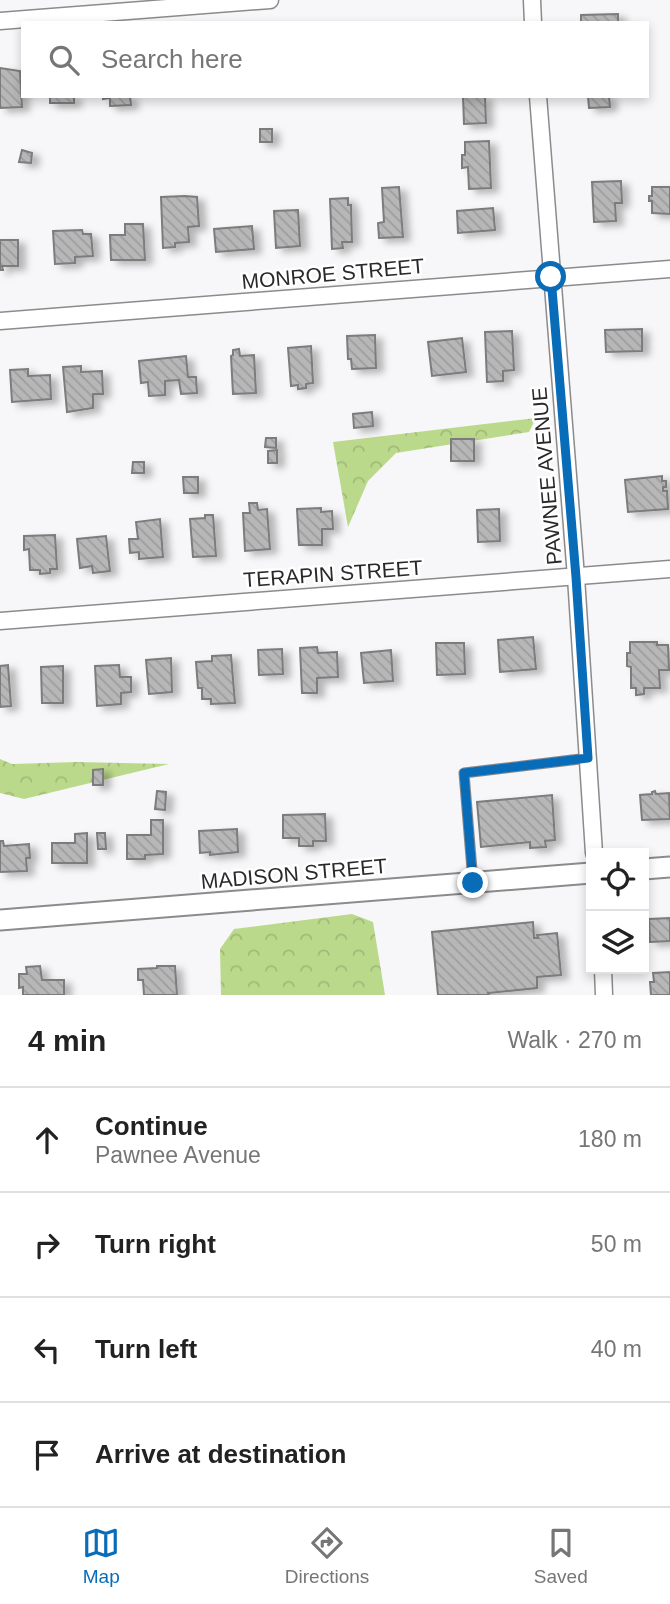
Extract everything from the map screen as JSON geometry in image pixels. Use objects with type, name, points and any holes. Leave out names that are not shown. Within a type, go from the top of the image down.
[{"type":"street","points":[[0,21],[270,0]]},
{"type":"street","points":[[532,0],[533,21]]},
{"type":"street","name":"PAWNEE AVENUE","points":[[538,98],[576,577],[594,848]]},
{"type":"street","name":"MONROE STREET","points":[[0,321],[670,269]]},
{"type":"street","name":"TERAPIN STREET","points":[[0,621],[670,569]]},
{"type":"street","points":[[649,869],[670,867]]},
{"type":"street","name":"MADISON STREET","points":[[0,920],[586,873]]},
{"type":"street","points":[[603,974],[604,995]]},
{"type":"lane","points":[[473,883],[464,773],[588,758]]},
{"type":"green space","points":[[536,418],[529,432],[396,453],[368,481],[348,527],[333,442]]},
{"type":"green space","points":[[0,759],[12,764],[169,764],[24,799],[0,793]]},
{"type":"green space","points":[[352,914],[373,922],[385,995],[221,995],[220,949],[234,929]]},
{"type":"building","points":[[618,14],[618,21],[581,21],[581,15]]},
{"type":"building","points":[[0,68],[20,71],[22,107],[0,108]]},
{"type":"building","points":[[50,98],[74,98],[74,103],[50,103]]},
{"type":"building","points":[[110,98],[130,98],[131,105],[110,106]]},
{"type":"building","points":[[463,98],[485,98],[486,123],[464,124]]},
{"type":"building","points":[[588,98],[609,98],[610,107],[589,108]]},
{"type":"building","points":[[260,129],[272,129],[272,142],[260,142]]},
{"type":"building","points":[[489,141],[491,188],[469,189],[468,167],[462,168],[465,142]]},
{"type":"building","points":[[22,150],[32,153],[31,163],[19,162]]},
{"type":"building","points":[[621,181],[622,203],[615,203],[616,221],[594,222],[592,182]]},
{"type":"building","points":[[399,187],[403,237],[379,238],[378,223],[384,222],[382,188]]},
{"type":"building","points":[[652,187],[670,187],[670,214],[652,213],[649,196],[652,196]]},
{"type":"building","points":[[161,197],[197,197],[199,226],[188,227],[189,242],[175,243],[175,247],[163,248]]},
{"type":"building","points":[[348,198],[348,205],[351,205],[352,242],[342,242],[343,248],[332,249],[330,199]]},
{"type":"building","points":[[493,208],[495,230],[458,233],[457,211]]},
{"type":"building","points":[[298,210],[300,246],[276,248],[274,211]]},
{"type":"building","points":[[125,224],[143,224],[145,260],[111,260],[110,235],[125,235]]},
{"type":"building","points":[[252,226],[254,249],[216,252],[214,229]]},
{"type":"building","points":[[82,230],[83,234],[91,234],[93,256],[75,257],[75,263],[55,264],[53,231]]},
{"type":"building","points":[[0,240],[18,240],[18,266],[2,266],[3,270],[0,270]]},
{"type":"building","points":[[642,329],[642,351],[606,352],[605,330]]},
{"type":"building","points":[[512,331],[514,370],[503,371],[503,381],[487,382],[485,332]]},
{"type":"building","points":[[375,335],[376,368],[352,369],[351,359],[348,359],[347,336]]},
{"type":"building","points":[[462,338],[466,372],[432,376],[428,342]]},
{"type":"building","points":[[311,346],[313,383],[298,389],[298,385],[291,386],[288,348]]},
{"type":"building","points":[[239,349],[240,356],[254,355],[256,393],[233,394],[231,356],[233,350]]},
{"type":"building","points":[[186,356],[188,377],[196,377],[197,393],[181,394],[179,380],[165,381],[165,395],[149,396],[148,382],[141,383],[139,361]]},
{"type":"building","points":[[81,366],[81,372],[102,371],[103,394],[93,394],[93,408],[67,412],[63,367]]},
{"type":"building","points":[[28,369],[28,376],[50,375],[51,399],[12,402],[10,370]]},
{"type":"building","points":[[372,412],[373,426],[354,428],[353,414]]},
{"type":"building","points":[[266,438],[276,438],[276,448],[265,447]]},
{"type":"building","points":[[451,439],[474,439],[474,461],[451,461]]},
{"type":"building","points":[[277,450],[277,463],[268,463],[268,451]]},
{"type":"building","points":[[133,462],[144,462],[144,473],[132,473]]},
{"type":"building","points":[[662,476],[662,481],[666,481],[663,491],[667,491],[668,509],[628,512],[625,480]]},
{"type":"building","points":[[183,477],[198,477],[198,493],[184,493]]},
{"type":"building","points":[[249,503],[257,503],[258,510],[267,509],[270,549],[245,551],[243,513],[250,513]]},
{"type":"building","points":[[321,508],[321,512],[332,511],[333,529],[322,529],[322,545],[299,545],[297,509]]},
{"type":"building","points":[[499,509],[500,541],[478,542],[477,510]]},
{"type":"building","points":[[205,515],[213,515],[216,556],[193,557],[190,519],[205,518]]},
{"type":"building","points":[[160,519],[163,557],[139,559],[139,552],[130,553],[129,539],[138,539],[136,522]]},
{"type":"building","points":[[55,535],[57,569],[40,574],[40,570],[30,570],[29,549],[24,550],[24,536]]},
{"type":"building","points":[[106,536],[110,571],[93,573],[92,566],[80,568],[77,539]]},
{"type":"building","points":[[533,637],[536,669],[500,672],[498,640]]},
{"type":"building","points":[[630,642],[657,642],[657,645],[668,645],[669,670],[659,670],[660,688],[644,688],[644,694],[636,695],[636,688],[631,688],[631,667],[627,666]]},
{"type":"building","points":[[436,643],[464,643],[465,674],[437,675]]},
{"type":"building","points":[[317,647],[318,653],[337,652],[338,677],[317,678],[317,693],[302,693],[300,648]]},
{"type":"building","points":[[282,649],[283,674],[259,675],[258,650]]},
{"type":"building","points":[[391,650],[393,681],[364,683],[361,653]]},
{"type":"building","points":[[231,655],[235,703],[211,704],[211,699],[202,699],[202,688],[198,688],[196,662],[212,661],[212,656]]},
{"type":"building","points":[[171,658],[172,692],[149,694],[146,660]]},
{"type":"building","points":[[8,665],[11,706],[0,707],[0,666]]},
{"type":"building","points":[[119,665],[120,677],[131,677],[131,692],[121,693],[121,704],[97,706],[95,666]]},
{"type":"building","points":[[63,666],[63,703],[42,703],[41,667]]},
{"type":"building","points":[[103,769],[103,785],[93,785],[93,770]]},
{"type":"building","points":[[157,791],[166,792],[165,810],[155,809]]},
{"type":"building","points":[[655,791],[656,794],[669,793],[670,819],[642,820],[640,795],[652,794]]},
{"type":"building","points":[[552,795],[555,840],[545,841],[546,847],[530,848],[530,842],[481,847],[477,802]]},
{"type":"building","points":[[325,814],[326,841],[313,841],[313,846],[299,846],[299,838],[283,838],[283,815]]},
{"type":"building","points":[[151,820],[163,820],[163,854],[145,855],[145,859],[127,859],[127,835],[151,835]]},
{"type":"building","points":[[237,829],[238,852],[210,855],[210,852],[200,853],[199,831]]},
{"type":"building","points":[[87,833],[87,863],[52,863],[52,843],[75,843],[75,834]]},
{"type":"building","points":[[97,833],[105,833],[106,849],[98,849]]},
{"type":"building","points":[[0,841],[3,841],[4,846],[29,844],[27,871],[0,872]]},
{"type":"building","points":[[670,918],[670,941],[650,942],[649,919]]},
{"type":"building","points":[[533,922],[534,938],[538,938],[537,935],[557,933],[561,975],[537,977],[537,988],[488,993],[489,995],[438,995],[432,932]]},
{"type":"building","points":[[40,966],[42,980],[64,980],[64,995],[23,995],[23,987],[19,988],[19,974],[27,974],[26,967]]},
{"type":"building","points":[[175,966],[177,995],[144,995],[143,980],[138,980],[138,969]]},
{"type":"building","points":[[670,972],[670,995],[651,995],[650,982],[654,982],[653,973]]},
{"type":"route","points":[[473,883],[464,773],[588,758],[551,277]]}]
